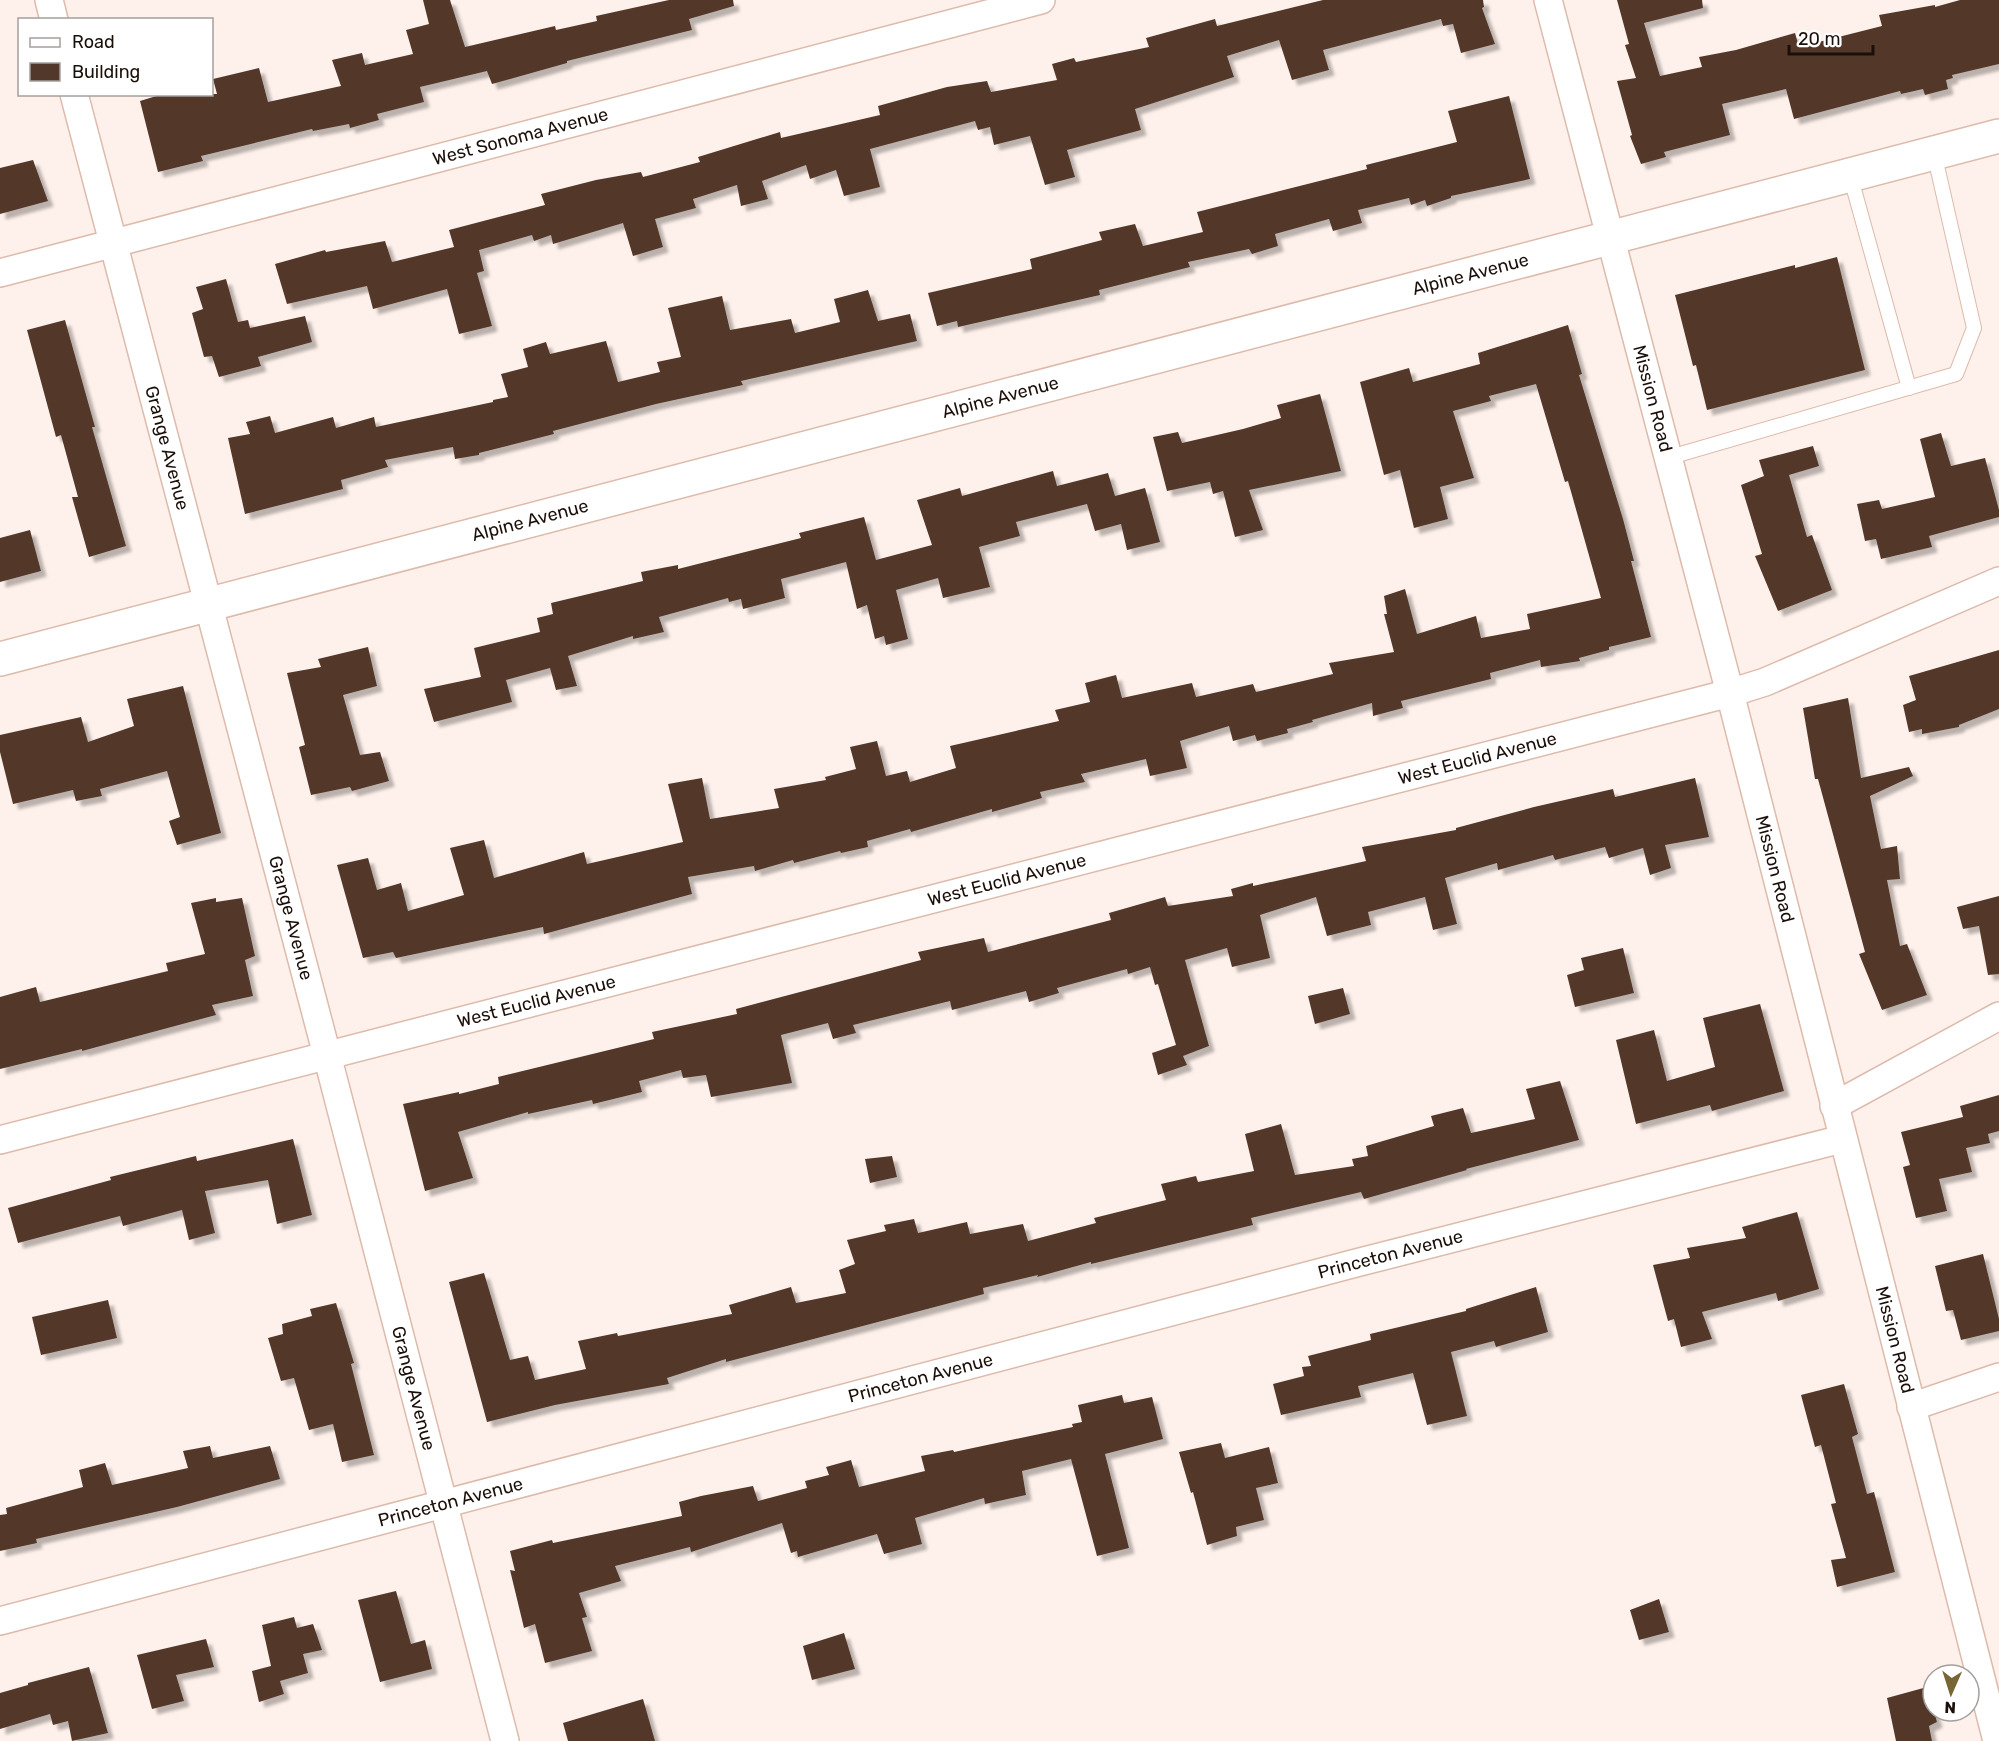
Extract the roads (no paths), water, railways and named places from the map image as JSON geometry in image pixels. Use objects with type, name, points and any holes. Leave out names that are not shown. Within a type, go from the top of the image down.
[{"type":"street","points":[[49,0],[54,18]]},
{"type":"street","name":"West Sonoma Avenue","points":[[0,273],[1041,0]]},
{"type":"street","name":"Mission Road","points":[[1548,0],[1730,693],[1997,1741]]},
{"type":"street","name":"Grange Avenue","points":[[75,96],[505,1741]]},
{"type":"street","name":"Alpine Avenue","points":[[0,659],[1999,136]]},
{"type":"street","name":"West Euclid Avenue","points":[[0,1140],[1730,693],[1765,682],[1999,581]]},
{"type":"street","points":[[1834,1106],[1999,1016]]},
{"type":"street","name":"Princeton Avenue","points":[[0,1621],[1345,1266],[1842,1139]]},
{"type":"street","points":[[1911,1407],[1999,1377]]},
{"type":"lane","points":[[1667,458],[1956,374],[1974,328],[1934,153]]},
{"type":"lane","points":[[1850,175],[1909,388]]}]
